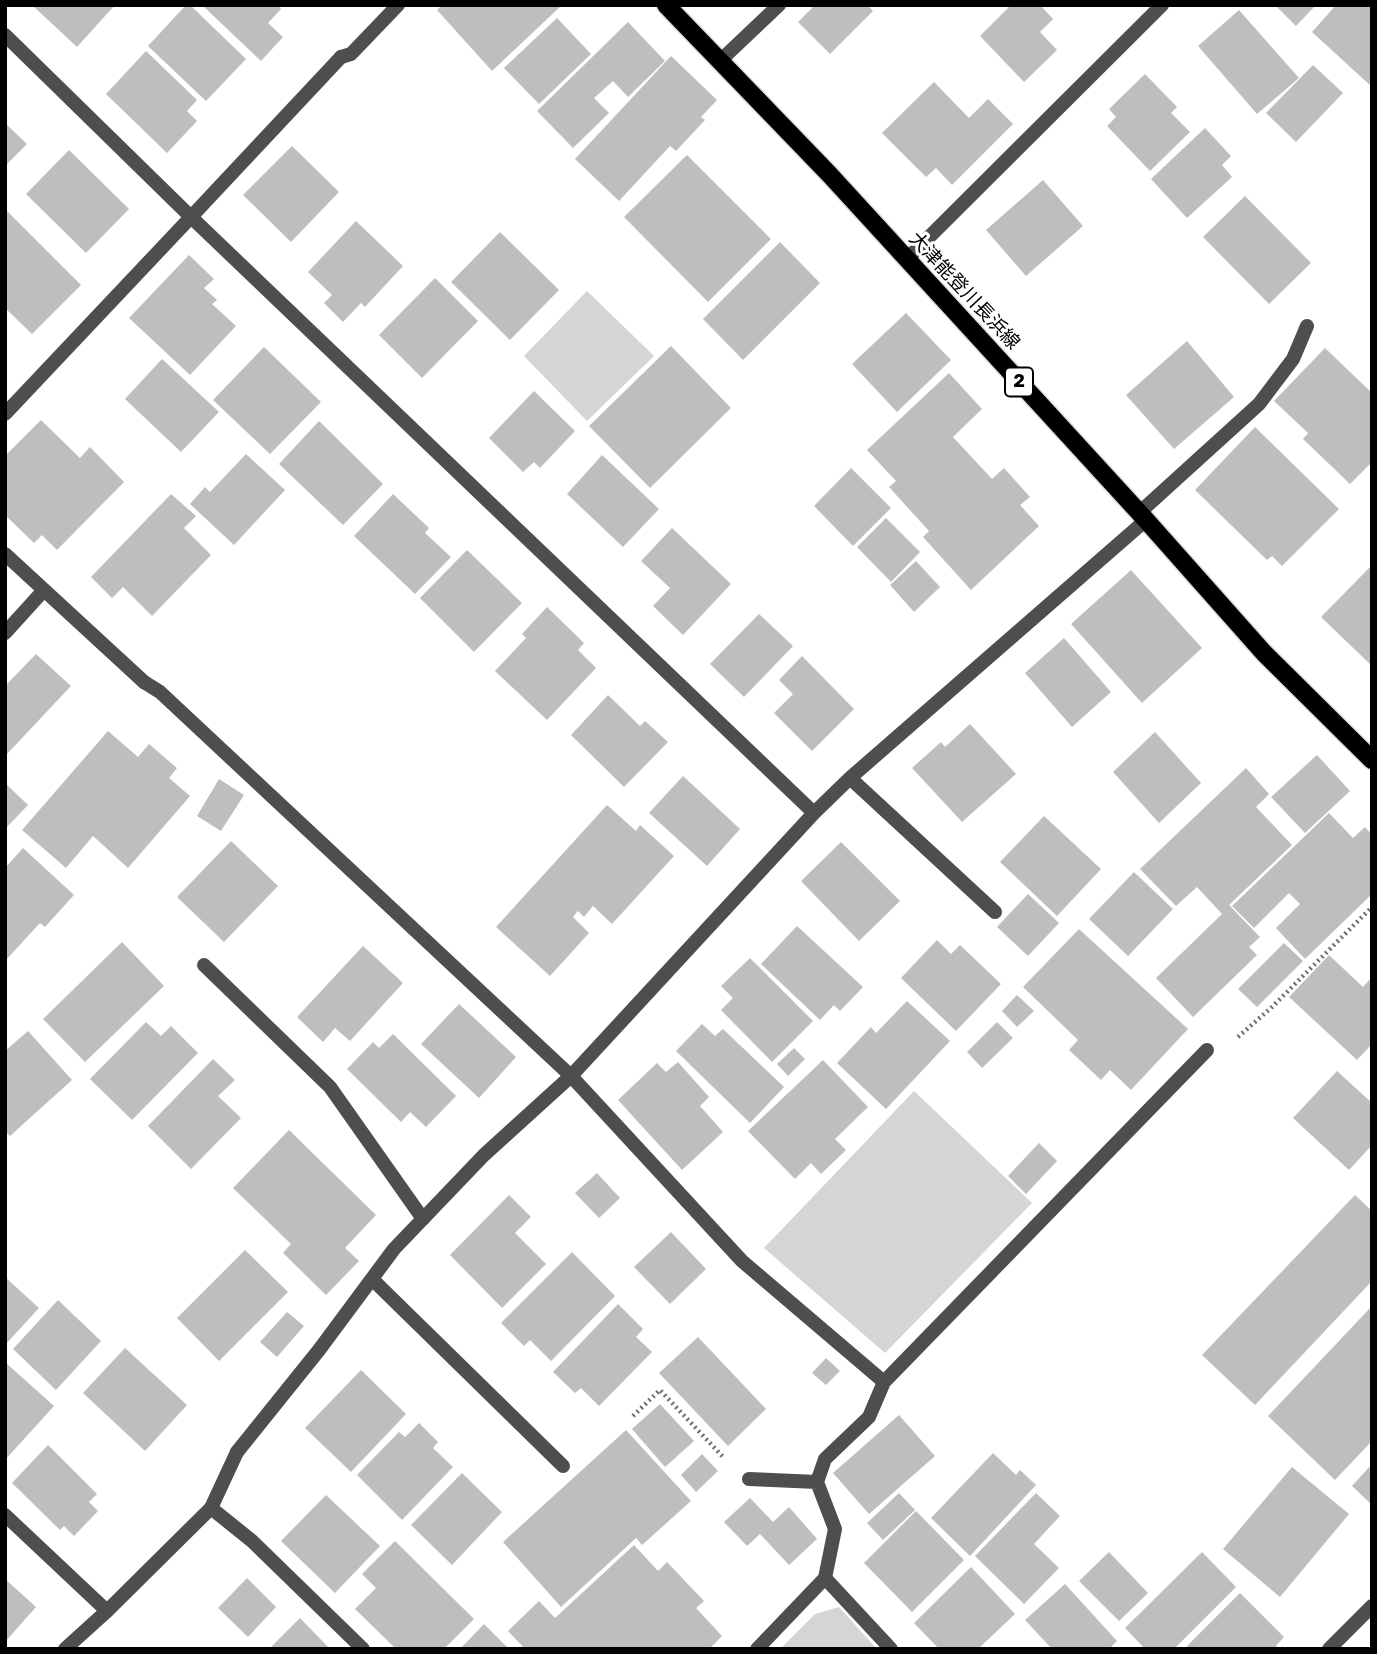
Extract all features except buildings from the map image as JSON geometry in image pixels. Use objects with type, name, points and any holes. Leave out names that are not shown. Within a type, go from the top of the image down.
[{"type":"main road","name":"大津能登川長浜線","points":[[666,5],[721,60],[906,259],[1143,516],[1264,653],[1372,760]]},
{"type":"street","points":[[5,414],[341,57],[351,54],[398,5]]},
{"type":"street","points":[[721,60],[779,5]]},
{"type":"street","points":[[906,259],[1162,5]]},
{"type":"street","points":[[5,35],[191,217],[814,813]]},
{"type":"street","points":[[65,1649],[211,1508],[237,1451],[394,1249],[484,1156],[571,1076],[814,813],[1143,516],[1259,404],[1293,359],[1307,326]]},
{"type":"street","points":[[5,554],[144,682],[160,692],[571,1076],[743,1261],[884,1382]]},
{"type":"street","points":[[5,633],[44,590]]},
{"type":"street","points":[[850,778],[995,912]]},
{"type":"street","points":[[204,965],[330,1087],[423,1219]]},
{"type":"street","points":[[757,1649],[825,1578],[835,1529],[817,1482],[824,1459],[869,1417],[884,1382],[1207,1050]]},
{"type":"street","points":[[372,1279],[563,1466]]},
{"type":"street","points":[[749,1479],[817,1482]]},
{"type":"street","points":[[211,1508],[252,1541],[363,1649]]},
{"type":"street","points":[[5,1516],[107,1611]]},
{"type":"street","points":[[825,1578],[891,1649]]},
{"type":"street","points":[[1329,1649],[1372,1606]]},
{"type":"path","points":[[1207,1050],[1223,1051],[1272,1007],[1372,907]]},
{"type":"path","points":[[633,1416],[660,1390],[735,1470],[749,1479]]},
{"type":"shaded area","points":[[587,291],[654,356],[587,421],[524,356]]},
{"type":"shaded area","points":[[914,1091],[1032,1203],[885,1353],[764,1248]]},
{"type":"shaded area","points":[[839,1607],[877,1649],[780,1649],[815,1614]]}]
